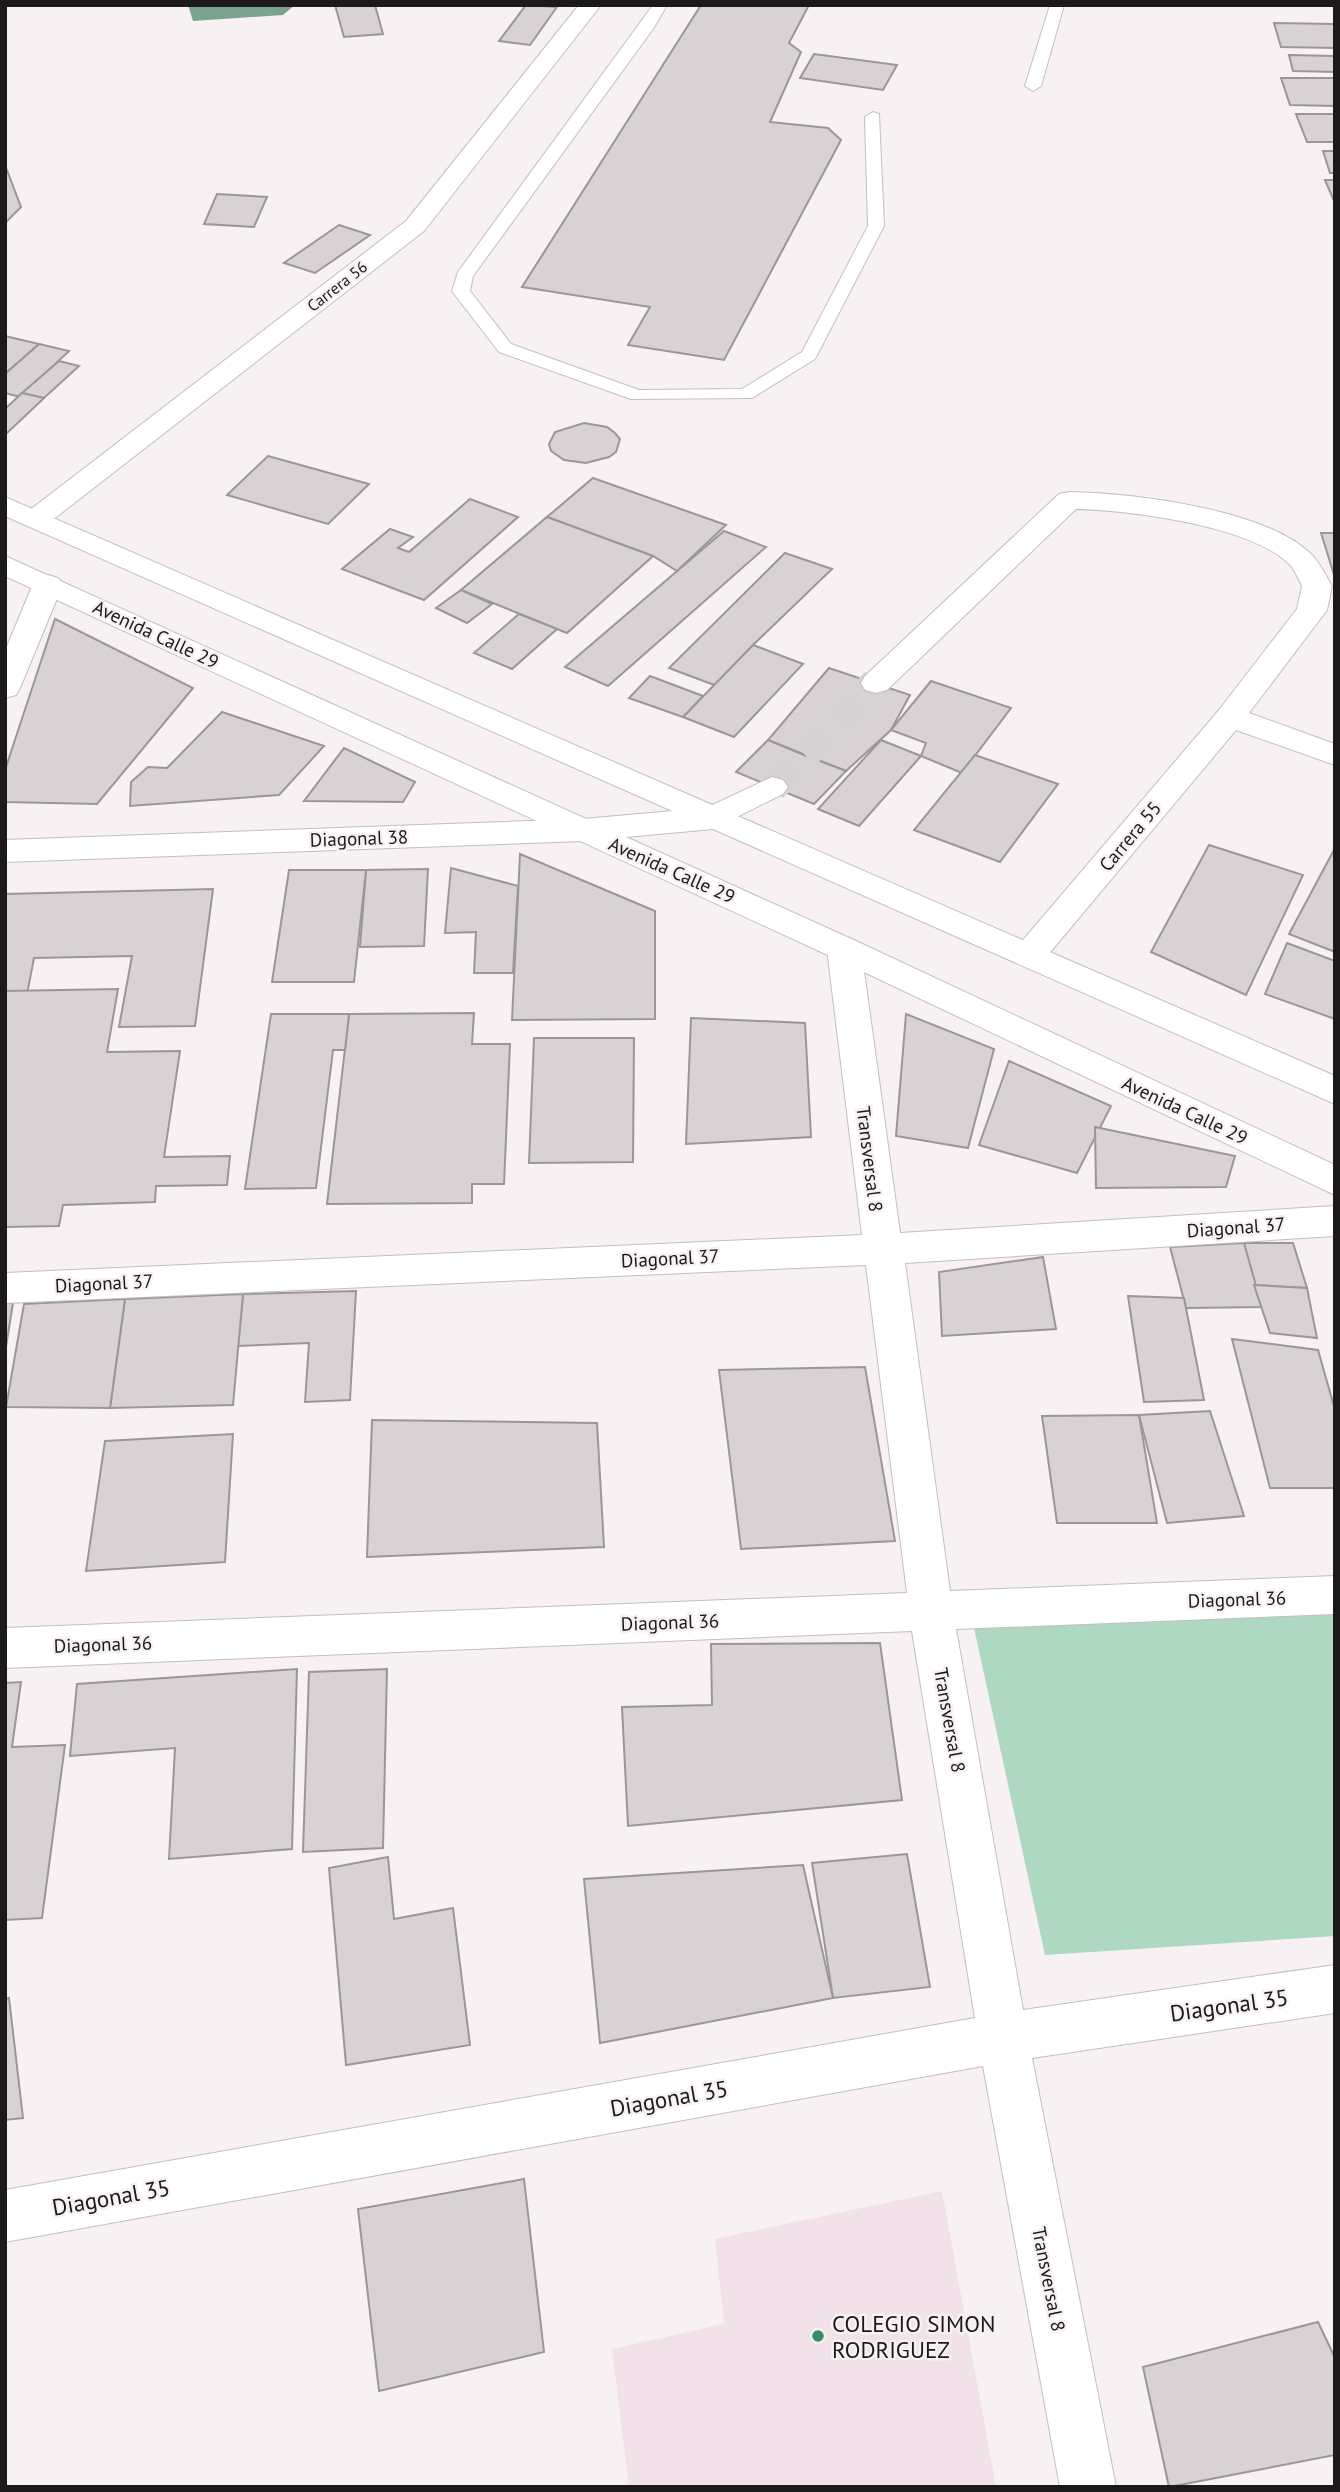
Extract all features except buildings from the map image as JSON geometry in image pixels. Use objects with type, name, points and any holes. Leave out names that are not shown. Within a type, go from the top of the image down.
[{"type":"street","name":"Carrera 56","points":[[36,519],[415,226],[590,5]]},
{"type":"street","name":"Carrera 55","points":[[876,683],[1069,500],[1102,499],[1233,525],[1273,541],[1302,561],[1317,586],[1312,610],[1230,717],[1030,954]]},
{"type":"street","points":[[5,505],[713,818],[1030,954],[1335,1091]]},
{"type":"street","name":"Avenida Calle 29","points":[[5,565],[844,948],[1335,1181]]},
{"type":"street","points":[[5,688],[48,584]]},
{"type":"street","points":[[1230,717],[1335,755]]},
{"type":"street","points":[[713,818],[772,787]]},
{"type":"street","name":"Diagonal 38","points":[[5,852],[583,830],[713,818]]},
{"type":"street","name":"Transversal 8","points":[[844,948],[881,1249],[931,1611],[1003,2038],[1088,2487]]},
{"type":"street","name":"Diagonal 37","points":[[5,1288],[881,1249],[1335,1221]]},
{"type":"street","name":"Diagonal 36","points":[[5,1648],[1335,1595]]},
{"type":"street","name":"Diagonal 35","points":[[5,2216],[1003,2038],[1335,1989]]},
{"type":"lane","points":[[660,5],[648,26],[464,276],[461,291],[505,348],[637,395],[746,394],[809,355],[876,226],[873,117]]},
{"type":"lane","points":[[1033,86],[1057,5]]},
{"type":"shaded area","points":[[188,5],[295,5],[283,15],[193,21]]},
{"type":"shaded area","points":[[1335,1613],[1335,1936],[1045,1955],[971,1614]]},
{"type":"shaded area","name":"COLEGIO SIMON RODRIGUEZ","points":[[942,2191],[996,2487],[629,2487],[612,2349],[724,2324],[715,2239]]},
{"type":"tunnel","points":[[772,787],[876,683]]},
{"type":"place","name":"COLEGIO SIMON RODRIGUEZ","points":[[818,2336]]}]
